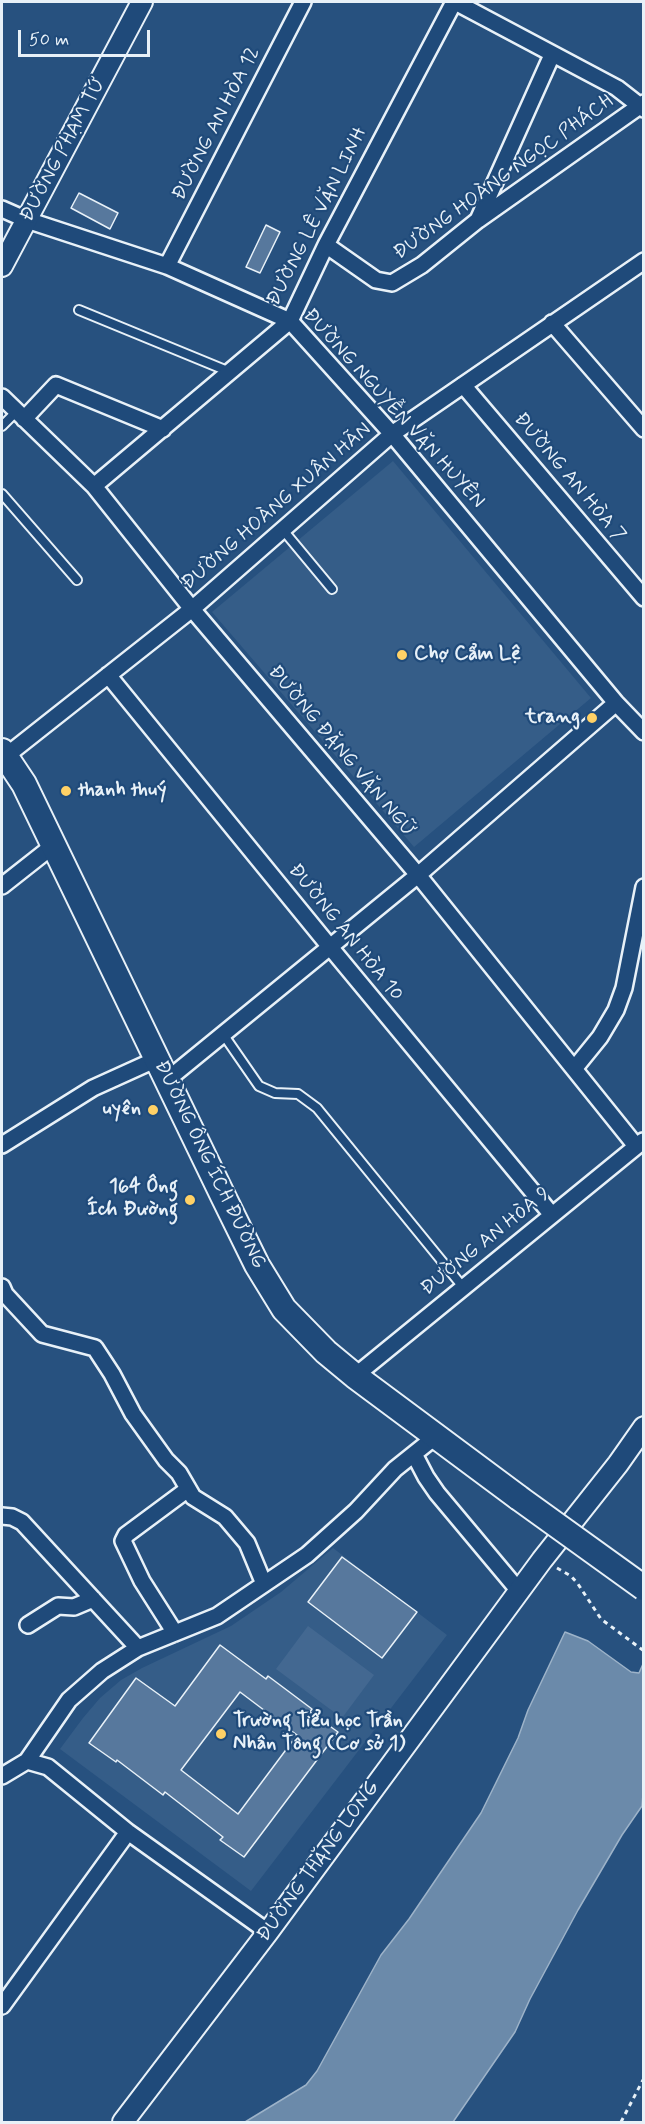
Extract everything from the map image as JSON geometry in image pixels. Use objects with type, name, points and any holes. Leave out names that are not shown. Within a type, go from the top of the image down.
[{"type":"main road","name":"ĐƯỜNG ÔNG ÍCH ĐƯỜNG","points":[[4,753],[24,784],[257,1265],[284,1308],[326,1352],[355,1376],[435,1437],[644,1588]]},
{"type":"street","name":"ĐƯỜNG PHẠM TỨ","points":[[2,266],[142,2]]},
{"type":"street","name":"ĐƯỜNG AN HÒA 12","points":[[167,266],[303,2]]},
{"type":"street","points":[[454,2],[618,88],[643,106]]},
{"type":"street","name":"ĐƯỜNG LÊ VĂN LINH","points":[[94,486],[290,321],[326,245],[454,2]]},
{"type":"street","points":[[478,220],[552,55]]},
{"type":"street","name":"ĐƯỜNG HOÀNG NGỌC PHÁCH","points":[[326,245],[376,280],[392,283],[422,265],[478,220],[643,106]]},
{"type":"street","name":"ĐƯỜNG NGUYỄN VĂN HUYÊN","points":[[2,209],[27,220],[167,266],[290,321],[392,434],[616,703],[644,732]]},
{"type":"street","name":"ĐƯỜNG HOÀNG XUÂN HÃN","points":[[4,753],[192,609],[392,434],[644,261]]},
{"type":"street","points":[[552,323],[644,429]]},
{"type":"street","points":[[20,415],[56,385],[163,429]]},
{"type":"street","name":"ĐƯỜNG AN HÒA 7","points":[[463,385],[644,598]]},
{"type":"street","name":"ĐƯỜNG ĐẶNG VĂN NGỮ","points":[[2,397],[94,486],[192,609],[417,875],[574,1069],[640,1143]]},
{"type":"street","name":"ĐƯỜNG AN HÒA 10","points":[[108,675],[552,1215]]},
{"type":"street","points":[[2,1145],[93,1088],[162,1069],[223,1034],[417,875],[616,703]]},
{"type":"street","points":[[2,886],[54,845]]},
{"type":"street","points":[[574,1069],[600,1037],[616,1010],[624,988],[644,887]]},
{"type":"street","name":"ĐƯỜNG AN HÒA 9","points":[[355,1376],[640,1143]]},
{"type":"street","points":[[2,1287],[5,1294],[42,1334],[95,1348],[134,1414],[166,1460],[179,1473],[193,1497],[225,1517],[247,1543],[264,1584]]},
{"type":"street","name":"ĐƯỜNG THĂNG LONG","points":[[123,2122],[268,1932],[542,1560],[618,1464],[644,1427]]},
{"type":"street","points":[[2,1776],[27,1761],[69,1700],[102,1671],[138,1648],[217,1616],[307,1555],[356,1511],[395,1469],[435,1437]]},
{"type":"street","points":[[414,1454],[437,1493],[519,1591]]},
{"type":"street","points":[[175,1633],[142,1581],[123,1541],[126,1535],[188,1489]]},
{"type":"street","points":[[2,1516],[12,1517],[22,1522],[138,1648]]},
{"type":"street","points":[[28,1625],[58,1606],[74,1607],[93,1599]]},
{"type":"street","points":[[27,1761],[48,1767],[128,1832],[268,1932]]},
{"type":"street","points":[[2,2006],[128,1832]]},
{"type":"lane","points":[[79,310],[230,372]]},
{"type":"lane","points":[[2,426],[20,415]]},
{"type":"lane","points":[[2,494],[77,580]]},
{"type":"lane","points":[[283,530],[332,589]]},
{"type":"lane","points":[[223,1034],[259,1086],[275,1093],[298,1094],[316,1108],[464,1287]]},
{"type":"path","points":[[542,1560],[571,1576],[601,1619],[644,1651]]},
{"type":"path","points":[[621,2122],[644,2078]]},
{"type":"shaded area","name":"Chợ Cẩm Lệ","points":[[393,461],[591,698],[414,847],[212,612]]},
{"type":"shaded area","name":"Trường Tiểu học Trần Nhân Tông (Cơ sở 1)","points":[[333,1548],[447,1635],[251,1891],[60,1749],[100,1698],[121,1680],[231,1626],[281,1592]]},
{"type":"shaded area","points":[[308,1626],[374,1675],[342,1718],[276,1669]]},
{"type":"shaded area","points":[[565,1632],[588,1641],[631,1672],[639,1673],[643,1664],[642,1806],[622,1835],[578,1910],[530,1999],[515,2032],[453,2122],[245,2122],[306,2085],[317,2071],[381,1955],[409,1919],[481,1813],[518,1738],[528,1710]]},
{"type":"building","points":[[79,193],[118,213],[110,229],[71,208]]},
{"type":"building","points":[[266,225],[280,232],[260,273],[246,267]]},
{"type":"building","points":[[342,1557],[417,1612],[382,1658],[308,1602]]},
{"type":"building","points":[[220,1645],[266,1679],[268,1676],[312,1709],[310,1712],[338,1732],[244,1857],[220,1840],[223,1837],[165,1792],[163,1795],[117,1760],[116,1762],[89,1743],[136,1678],[175,1706]],"holes":[[[240,1692],[297,1735],[238,1814],[181,1770]]]},
{"type":"place","name":"Chợ Cẩm Lệ","points":[[402,655]]},
{"type":"place","name":"trang","points":[[592,718]]},
{"type":"place","name":"thanh thuý","points":[[66,791]]},
{"type":"place","name":"uyên","points":[[153,1110]]},
{"type":"place","name":"164 Ông Ích Đường","points":[[190,1200]]},
{"type":"place","name":"Trường Tiểu học Trần Nhân Tông (Cơ sở 1)","points":[[221,1734]]}]
